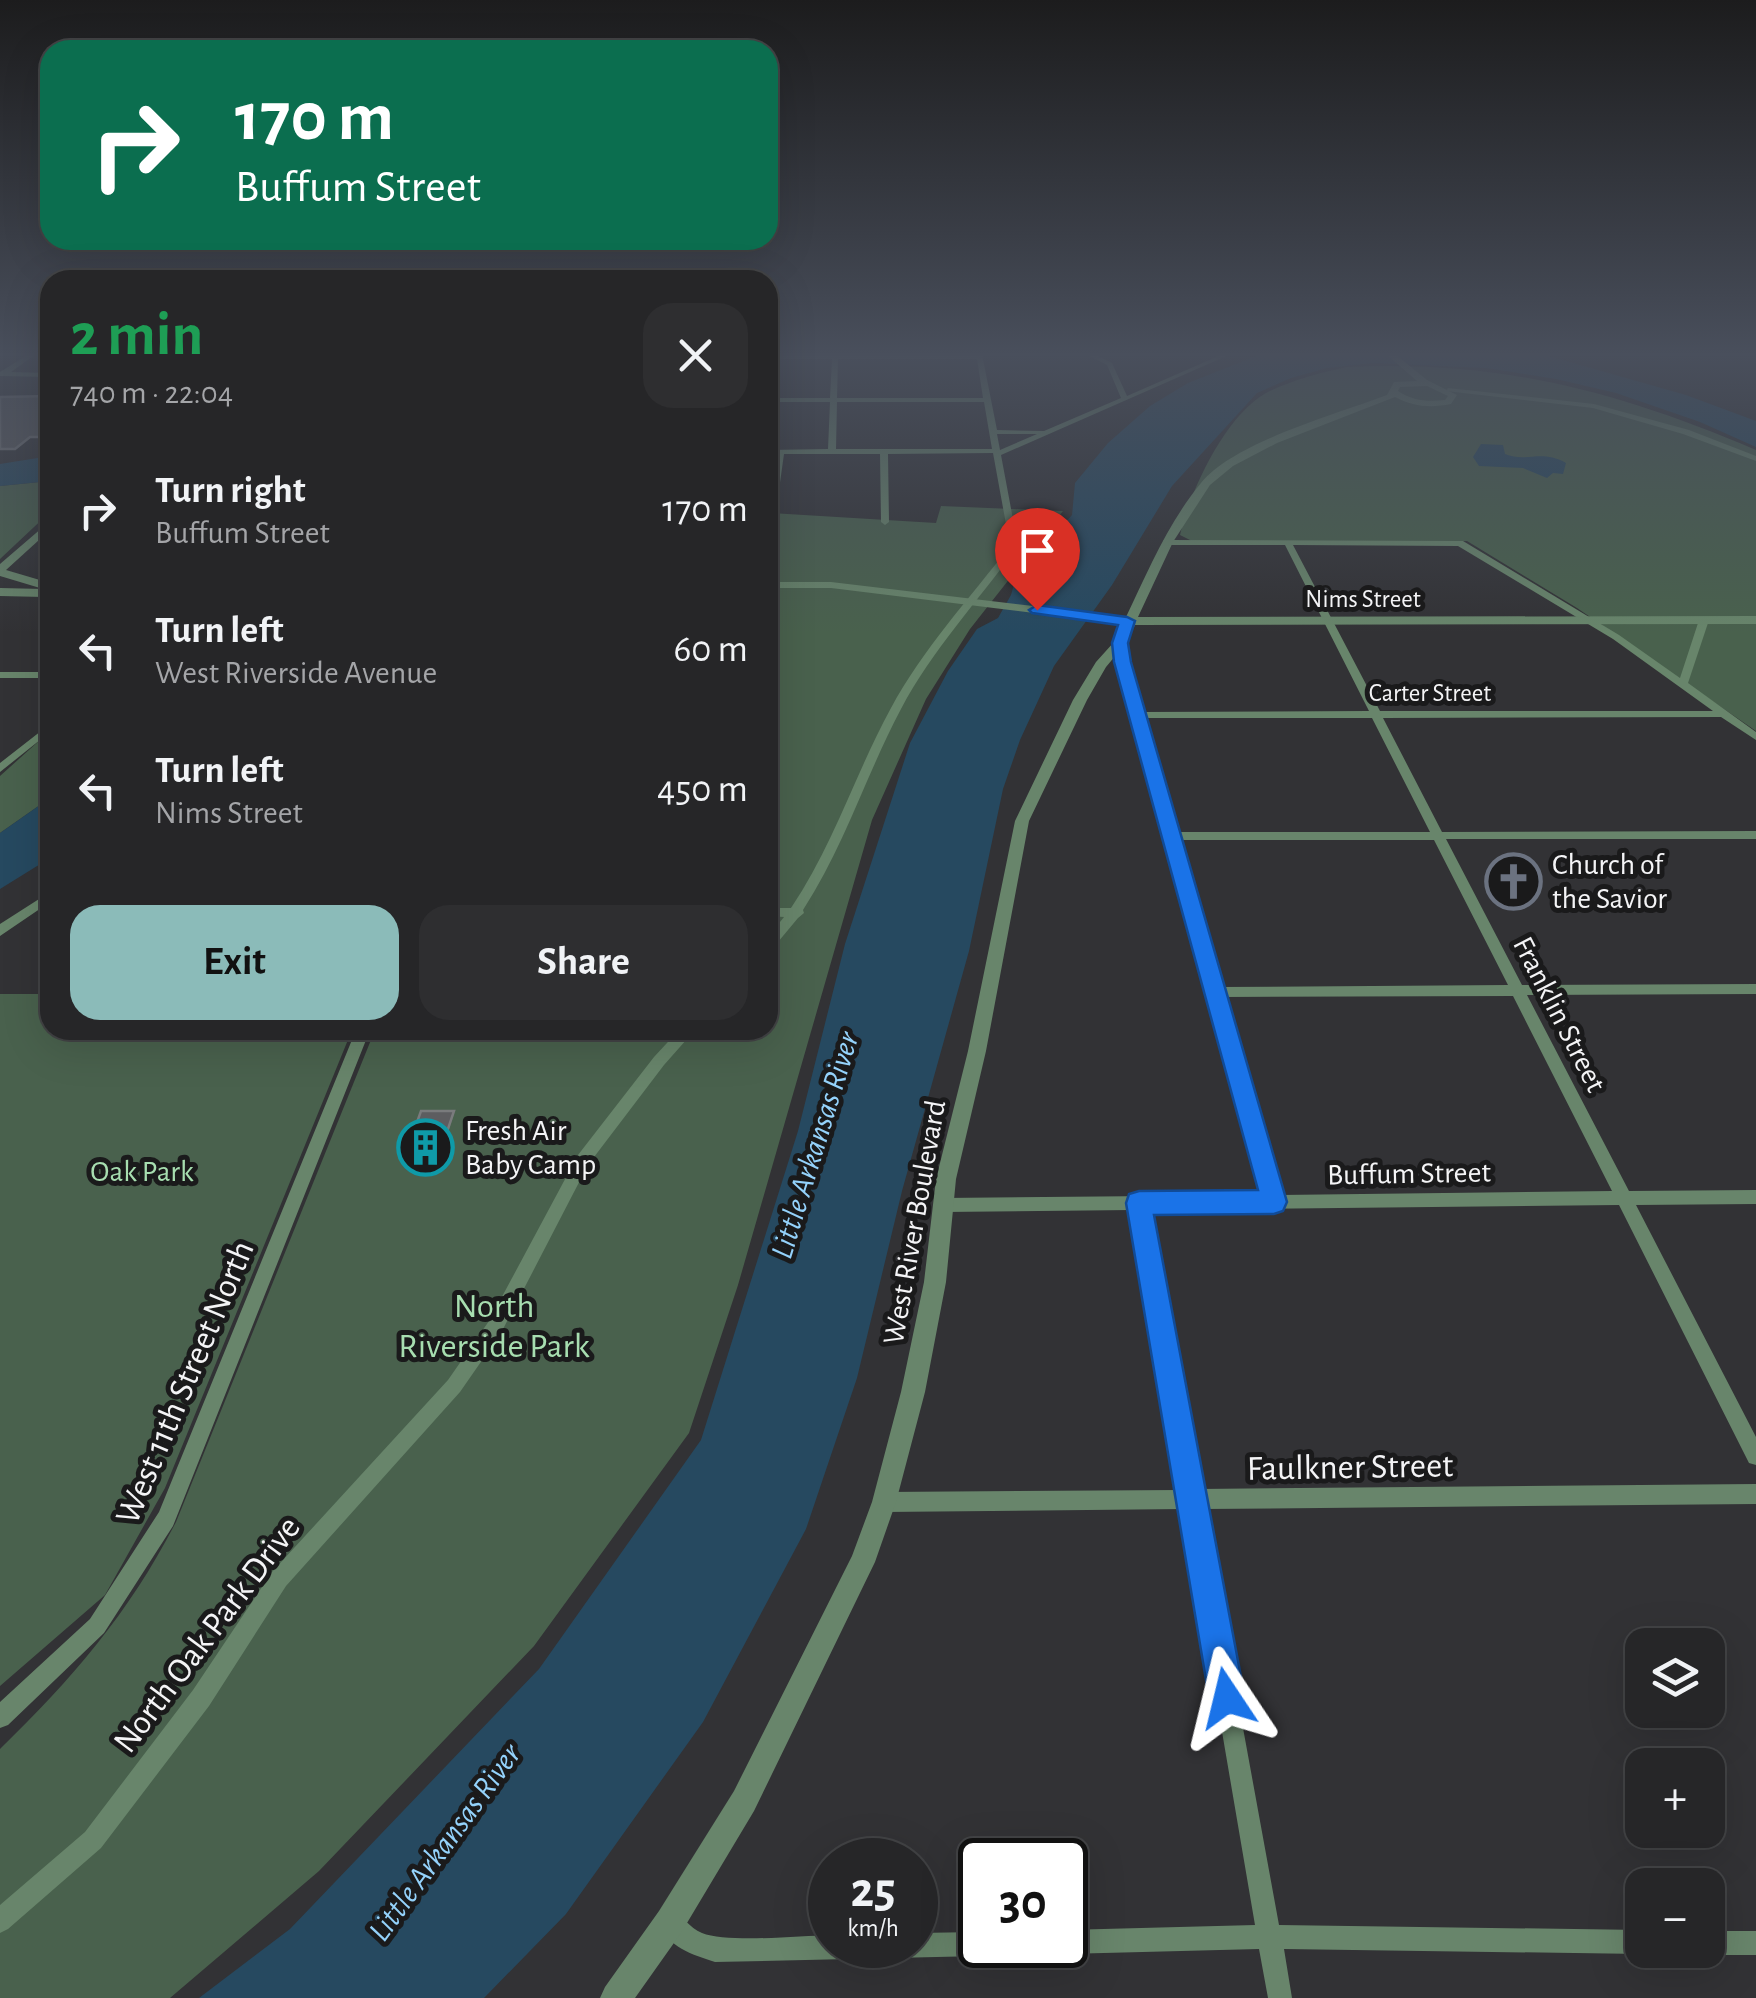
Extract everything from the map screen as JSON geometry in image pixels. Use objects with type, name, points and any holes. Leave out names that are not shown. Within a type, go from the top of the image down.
[{"type":"street","points":[[832,447],[832,452]]},
{"type":"street","points":[[778,934],[798,913],[833,852],[898,705],[1014,546],[995,447]]},
{"type":"street","points":[[778,463],[780,452],[996,453],[1011,447]]},
{"type":"street","name":"West River Boulevard","points":[[616,1998],[670,1922],[744,1801],[862,1562],[884,1502],[914,1392],[935,1282],[943,1205],[977,1050],[1016,836],[1080,700],[1124,632],[1167,542],[1217,471],[1262,447]]},
{"type":"street","points":[[1723,447],[1756,459]]},
{"type":"street","points":[[884,452],[885,522]]},
{"type":"street","points":[[40,533],[0,571],[40,587]]},
{"type":"street","points":[[1167,542],[1460,543],[1590,620],[1756,737]]},
{"type":"street","name":"Franklin Street","points":[[1288,543],[1756,1456]]},
{"type":"street","name":"Nims Street","points":[[778,585],[830,586],[1102,618],[1124,632],[1329,620],[1756,620]]},
{"type":"street","points":[[0,592],[40,591]]},
{"type":"street","points":[[1682,684],[1704,620]]},
{"type":"street","points":[[1124,632],[1137,715],[1274,1202]]},
{"type":"street","points":[[0,675],[40,675]]},
{"type":"street","name":"Carter Street","points":[[1137,715],[1724,714]]},
{"type":"street","points":[[0,769],[40,735]]},
{"type":"street","points":[[1170,836],[1756,835]]},
{"type":"street","points":[[0,930],[40,903]]},
{"type":"street","points":[[32,909],[40,909]]},
{"type":"street","points":[[778,912],[798,913]]},
{"type":"street","points":[[1214,992],[1756,989]]},
{"type":"street","name":"West 11th Street North","points":[[0,1716],[97,1626],[166,1519],[360,1040]]},
{"type":"street","name":"North Oak Park Drive","points":[[0,1921],[94,1840],[201,1698],[279,1579],[454,1386],[495,1327],[583,1160],[679,1040]]},
{"type":"street","name":"Buffum Street","points":[[943,1205],[1756,1197]]},
{"type":"street","points":[[1139,1203],[1280,1998]]},
{"type":"street","name":"Faulkner Street","points":[[884,1502],[1756,1494]]},
{"type":"street","points":[[670,1922],[688,1941],[715,1950],[958,1944]]},
{"type":"street","points":[[1088,1942],[1269,1938],[1625,1942]]},
{"type":"street","points":[[1725,1943],[1756,1943]]},
{"type":"green space","points":[[1216,447],[1756,450],[1756,731],[1577,608],[1467,541],[1192,541],[1180,535]]},
{"type":"green space","points":[[40,482],[40,521],[0,559],[0,486]]},
{"type":"green space","name":"North Riverside Park","points":[[941,506],[1063,511],[970,629],[926,699],[872,820],[738,1285],[689,1433],[534,1646],[319,1871],[170,1998],[0,1998],[0,1749],[98,1643],[139,1586],[176,1522],[371,1040],[778,1040],[778,513],[936,523]]},
{"type":"green space","points":[[40,740],[40,805],[0,833],[0,776]]},
{"type":"green space","name":"Oak Park","points":[[0,994],[40,994],[40,1040],[348,1040],[165,1488],[105,1595],[0,1686]]},
{"type":"water","name":"Little Arkansas River","points":[[1105,447],[1207,447],[1172,486],[1112,585],[1054,666],[1020,740],[1003,789],[969,951],[902,1191],[857,1378],[806,1529],[703,1722],[566,1914],[484,1998],[199,1998],[290,1929],[539,1669],[701,1440],[798,1131],[845,944],[910,743],[948,671],[977,629],[998,618],[1016,577],[1072,515],[1075,483]]},
{"type":"water","points":[[1479,447],[1503,447],[1505,454],[1541,456],[1566,463],[1563,474],[1553,473],[1547,478],[1523,468],[1479,466],[1473,457]]},
{"type":"water","points":[[40,458],[40,482],[0,486],[0,464]]},
{"type":"water","points":[[40,805],[40,864],[0,889],[0,833]]},
{"type":"building","name":"Fresh Air Baby Camp","points":[[421,1111],[454,1111],[438,1159],[404,1159]]},
{"type":"place","name":"Church of the Savior","points":[[1513,881]]},
{"type":"place","name":"Fresh Air Baby Camp","points":[[426,1147]]},
{"type":"route","points":[[1037,610],[1127,621],[1120,643],[1122,662],[1274,1202],[1139,1203],[1227,1698]]}]
